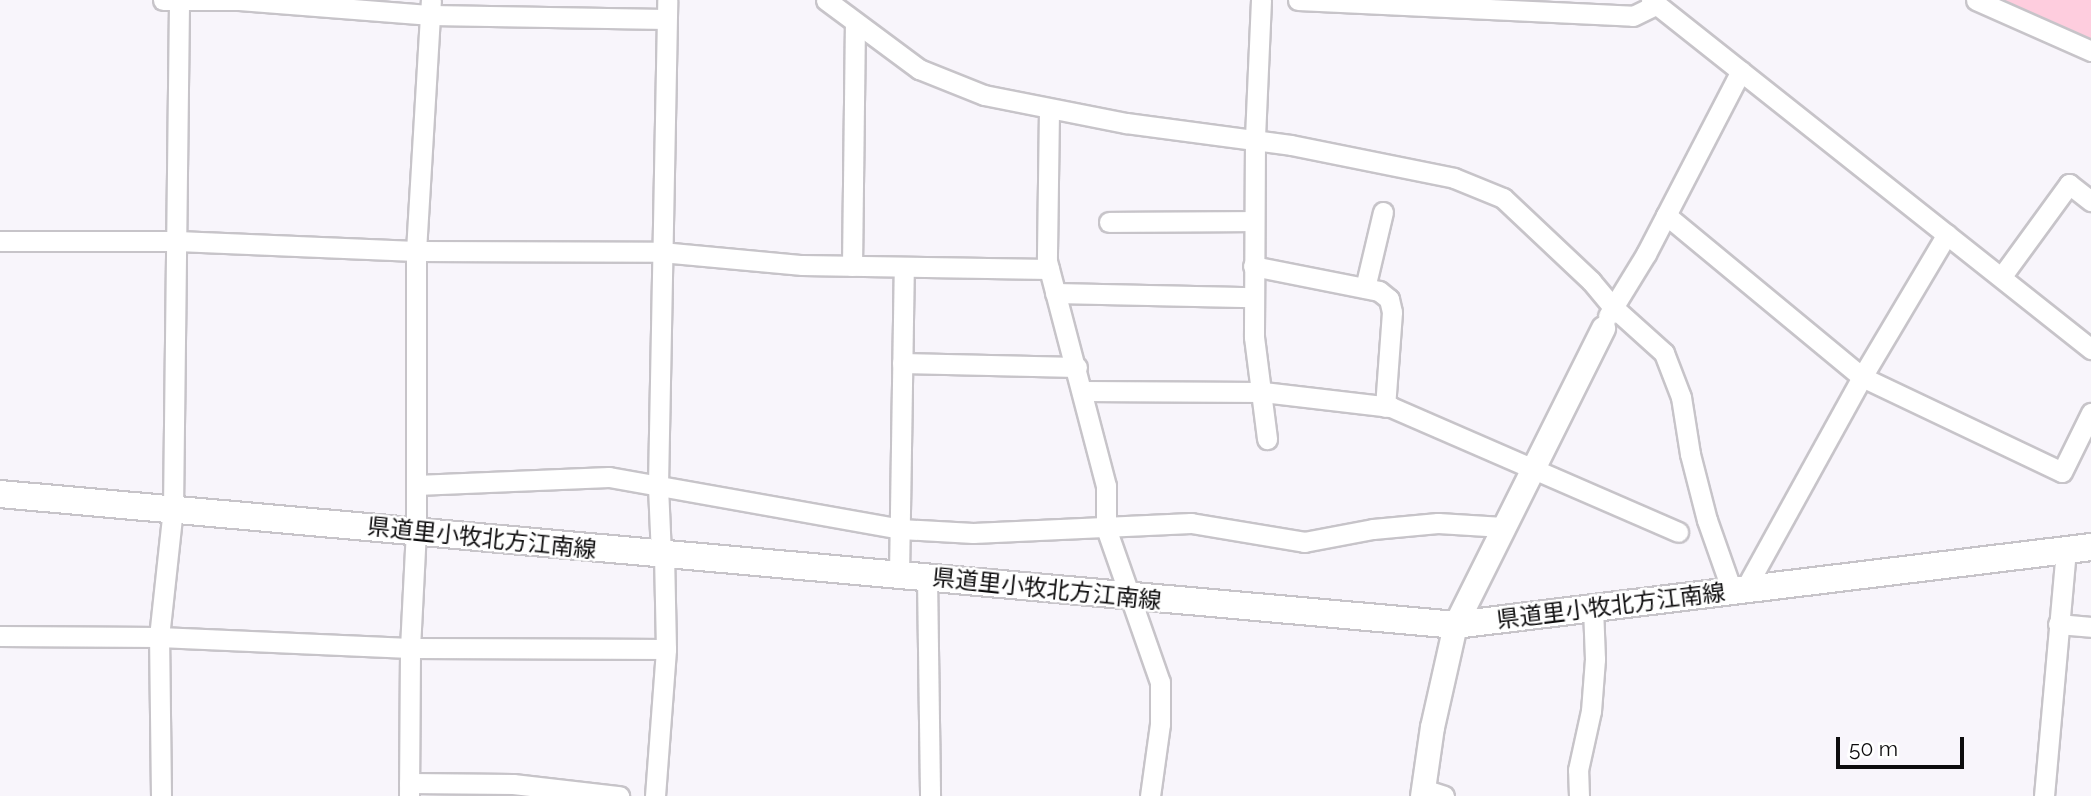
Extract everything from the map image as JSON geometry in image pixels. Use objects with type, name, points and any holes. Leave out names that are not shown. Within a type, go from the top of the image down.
[{"type":"main road","name":"県道里小牧北方江南線","points":[[0,494],[1455,625],[2078,548]]},
{"type":"street","points":[[163,0],[239,0],[431,8],[666,10],[659,485],[666,649],[655,796]]},
{"type":"street","points":[[161,796],[159,637],[173,509],[179,0]]},
{"type":"street","points":[[826,0],[919,69],[984,95],[1049,110],[1255,140],[1454,178],[1503,198],[1584,274],[1608,317],[1664,353],[1674,372],[1696,481],[1739,590]]},
{"type":"street","points":[[1261,0],[1255,140],[1253,297],[1254,337],[1267,439]]},
{"type":"street","points":[[1298,0],[1633,16],[1653,2],[2091,349]]},
{"type":"street","points":[[1976,0],[2091,51]]},
{"type":"street","points":[[431,8],[416,251],[416,531],[410,648],[409,789],[513,790],[619,796]]},
{"type":"street","points":[[852,266],[855,24]]},
{"type":"street","points":[[1430,794],[1432,727],[1455,625],[1608,317],[1667,215],[1741,71]]},
{"type":"street","points":[[1049,110],[1049,269],[1077,367],[1106,486],[1106,528],[1160,682],[1160,724],[1150,796]]},
{"type":"street","points":[[2002,276],[2069,184],[2091,201]]},
{"type":"street","points":[[1365,288],[1383,212]]},
{"type":"street","points":[[1667,215],[1862,377],[2062,472],[2091,413]]},
{"type":"street","points":[[1109,222],[1254,221]]},
{"type":"street","points":[[1739,590],[1947,234]]},
{"type":"street","points":[[0,242],[177,241],[416,251],[661,252],[802,265],[1049,269]]},
{"type":"street","points":[[1253,266],[1379,291],[1389,299],[1392,312],[1385,407]]},
{"type":"street","points":[[899,575],[904,267]]},
{"type":"street","points":[[1055,293],[1253,297]]},
{"type":"street","points":[[902,363],[1077,367]]},
{"type":"street","points":[[1083,391],[1263,392],[1385,407],[1438,425],[1678,532]]},
{"type":"street","points":[[416,485],[609,477],[900,529],[973,533],[1191,523],[1304,542],[1373,528],[1438,523],[1503,527]]},
{"type":"street","points":[[2044,796],[2058,624],[2078,548]]},
{"type":"street","points":[[927,577],[930,796]]},
{"type":"street","points":[[1579,796],[1578,770],[1591,711],[1595,659],[1593,607]]},
{"type":"street","points":[[2058,624],[2091,627]]},
{"type":"street","points":[[0,636],[159,637],[410,648],[666,649]]},
{"type":"shaded area","points":[[1994,0],[2091,0],[2091,42]]}]
